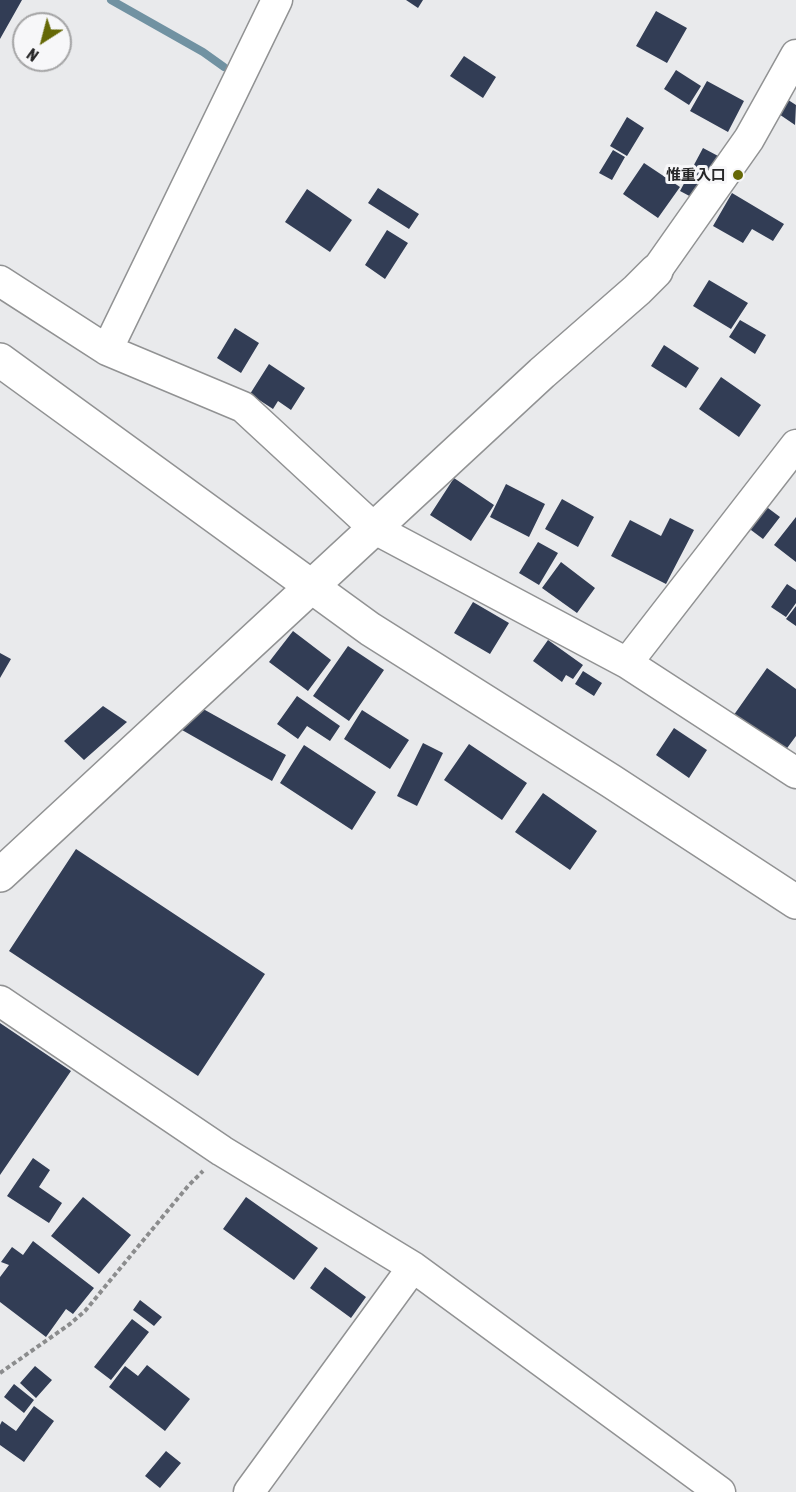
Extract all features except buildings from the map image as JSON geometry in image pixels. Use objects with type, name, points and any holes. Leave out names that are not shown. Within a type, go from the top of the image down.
[{"type":"street","points":[[107,350],[277,0]]},
{"type":"street","points":[[0,875],[542,373],[656,271],[749,139],[796,55]]},
{"type":"street","points":[[0,281],[107,350],[243,406],[375,529],[627,663],[796,773]]},
{"type":"street","points":[[0,360],[370,629],[611,781],[796,902]]},
{"type":"street","points":[[627,663],[796,445]]},
{"type":"street","points":[[0,1001],[222,1150],[413,1267],[720,1492]]},
{"type":"street","points":[[249,1492],[413,1267]]},
{"type":"path","points":[[0,1373],[85,1311],[188,1186],[222,1150]]},
{"type":"waterway","points":[[111,0],[203,52],[224,67]]},
{"type":"place","name":"惟重入口","points":[[738,175]]}]
